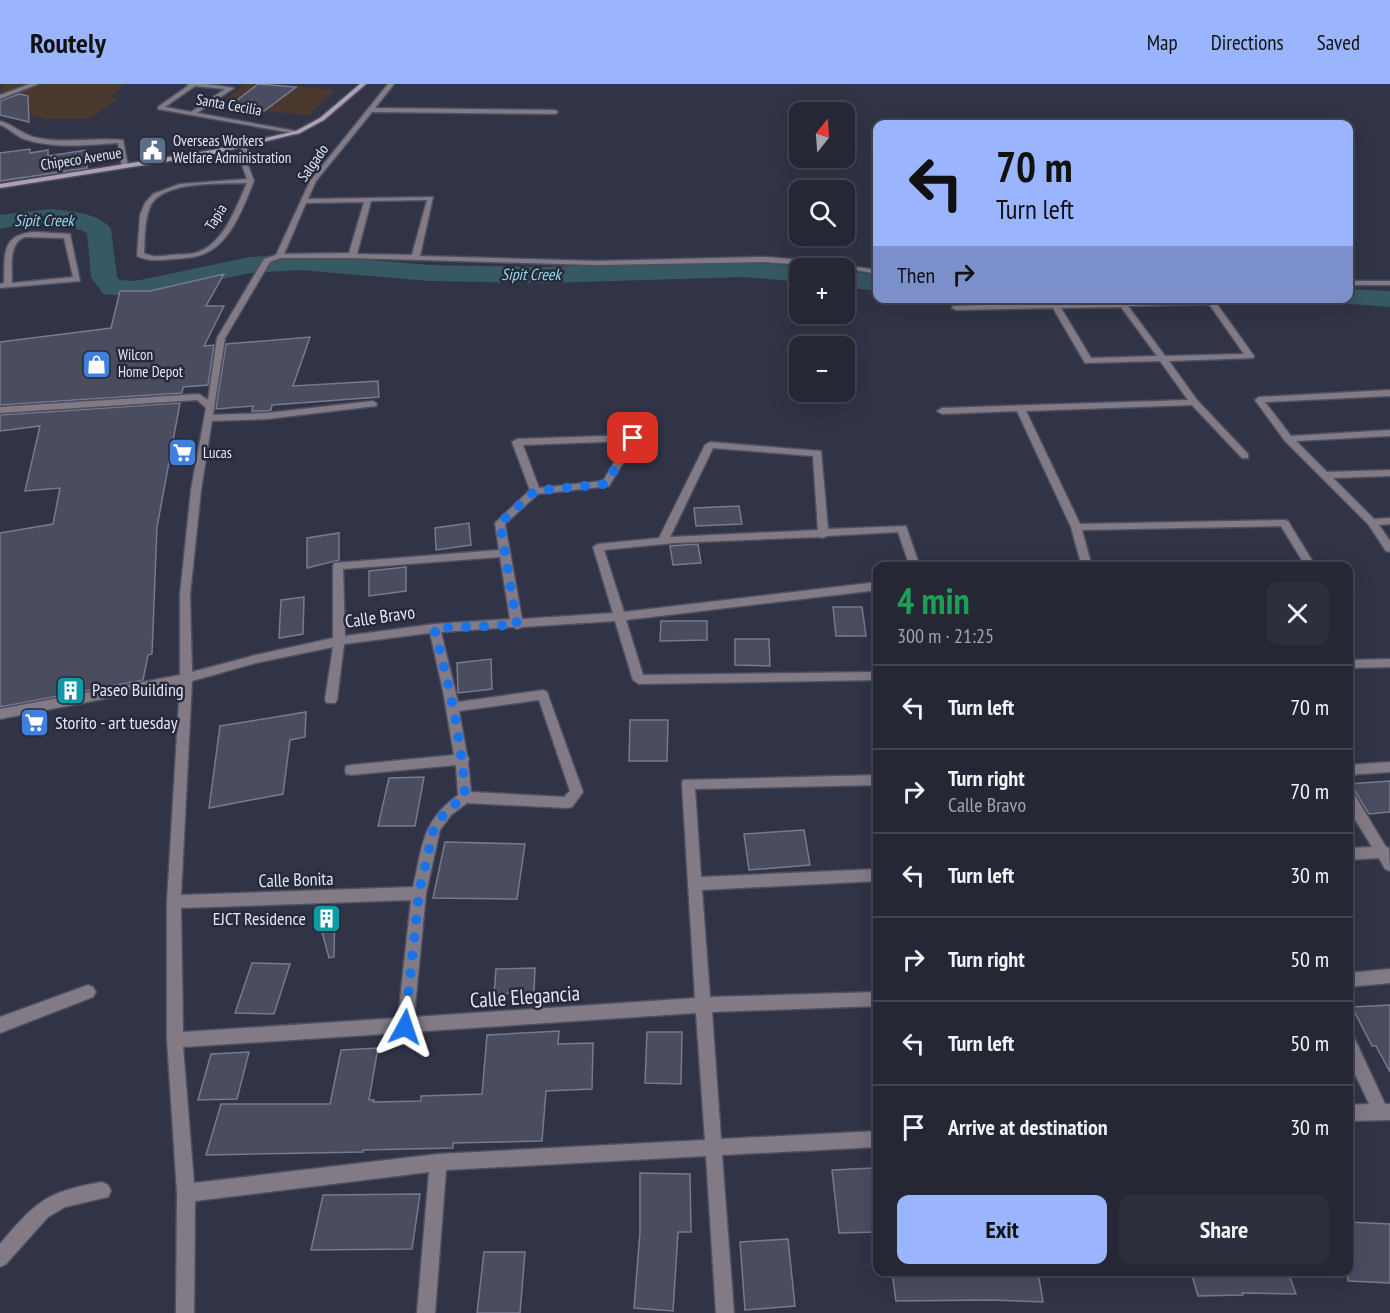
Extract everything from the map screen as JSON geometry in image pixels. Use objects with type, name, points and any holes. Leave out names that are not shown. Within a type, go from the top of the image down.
[{"type":"main road","name":"Chipeco Avenue","points":[[0,186],[244,145],[298,132],[322,119],[363,84]]},
{"type":"street","points":[[0,97],[35,84]]},
{"type":"street","points":[[191,84],[231,88],[194,112]]},
{"type":"street","name":"Santa Cecilia","points":[[191,84],[160,108],[194,112],[298,132]]},
{"type":"street","name":"Salgado","points":[[279,256],[313,181],[391,84]]},
{"type":"street","points":[[370,110],[555,112]]},
{"type":"street","points":[[0,123],[9,125],[16,133],[34,140],[71,143],[121,141],[124,166]]},
{"type":"street","points":[[244,145],[245,165],[252,181]]},
{"type":"street","name":"Tapia","points":[[252,181],[228,226],[214,244],[204,252],[159,258],[143,257],[140,254],[141,233],[148,204],[160,192],[178,185],[252,181]]},
{"type":"street","points":[[304,201],[431,198],[415,259]]},
{"type":"street","points":[[353,254],[368,199]]},
{"type":"street","points":[[24,234],[67,236],[77,279],[4,285],[8,249],[15,237],[24,234]]},
{"type":"street","points":[[185,1313],[186,1193],[175,1040],[174,902],[186,678],[187,584],[196,490],[210,418],[221,338],[261,270],[267,261],[279,256],[353,254],[415,259],[625,264],[737,260],[792,261],[873,271]]},
{"type":"street","points":[[1353,283],[1390,283]]},
{"type":"street","points":[[956,308],[1122,303],[1194,402],[1245,456]]},
{"type":"street","points":[[1055,304],[1088,361],[1250,356],[1212,303]]},
{"type":"street","points":[[1390,393],[1259,400],[1288,439],[1372,522],[1390,549]]},
{"type":"street","points":[[0,410],[199,397],[211,407]]},
{"type":"street","points":[[942,411],[1194,402]]},
{"type":"street","points":[[210,418],[267,416],[374,404]]},
{"type":"street","points":[[1021,409],[1076,527],[1086,562]]},
{"type":"street","points":[[1288,439],[1390,433]]},
{"type":"street","points":[[517,625],[500,523],[535,491],[606,484],[633,438],[517,442],[535,491]]},
{"type":"street","points":[[664,538],[710,445],[818,453],[823,535]]},
{"type":"street","points":[[1324,475],[1390,473]]},
{"type":"street","points":[[1372,522],[1390,521]]},
{"type":"street","points":[[1076,527],[1284,523],[1308,562]]},
{"type":"street","points":[[873,676],[639,680],[598,547],[664,538],[823,535],[902,528],[913,562]]},
{"type":"street","points":[[331,700],[339,641],[338,566],[504,553]]},
{"type":"street","name":"Calle Bravo","points":[[0,714],[186,678],[256,658],[339,641],[434,628],[517,625],[619,617],[873,587]]},
{"type":"street","points":[[434,628],[454,707],[463,759],[465,797]]},
{"type":"street","points":[[1353,664],[1390,663]]},
{"type":"street","points":[[405,1027],[419,892],[434,828],[446,811],[465,797],[567,804],[577,792],[543,695],[454,707]]},
{"type":"street","points":[[351,770],[463,759]]},
{"type":"street","points":[[1353,770],[1390,766]]},
{"type":"street","points":[[725,1313],[688,784],[873,780]]},
{"type":"street","points":[[1353,804],[1387,858]]},
{"type":"street","points":[[1353,855],[1387,858]]},
{"type":"street","points":[[695,884],[873,875]]},
{"type":"street","name":"Calle Bonita","points":[[174,902],[419,892]]},
{"type":"street","points":[[1353,980],[1390,976]]},
{"type":"street","points":[[0,1025],[88,992]]},
{"type":"street","name":"Calle Elegancia","points":[[175,1040],[405,1027],[704,1005],[873,999]]},
{"type":"street","points":[[1353,1050],[1385,1112],[1353,1113]]},
{"type":"street","points":[[186,1193],[438,1162],[873,1139]]},
{"type":"street","points":[[426,1313],[438,1162]]},
{"type":"street","points":[[0,1258],[37,1213],[46,1206],[65,1198],[102,1191]]},
{"type":"shaded area","points":[[4,84],[125,84],[110,98],[119,98],[90,119],[45,119],[0,107],[0,92]]},
{"type":"shaded area","points":[[244,84],[274,84],[336,90],[309,115],[231,108],[242,100],[227,98]]},
{"type":"building","points":[[258,84],[296,87],[264,111],[227,108]]},
{"type":"building","points":[[19,94],[28,96],[29,122],[0,115],[0,101]]},
{"type":"building","points":[[30,149],[30,153],[48,150],[48,156],[86,150],[87,168],[0,181],[0,153]]},
{"type":"building","name":"Wilcon Home Depot","points":[[224,274],[206,306],[224,306],[204,346],[214,345],[208,385],[183,387],[182,393],[0,405],[0,342],[111,328],[120,291],[150,291]]},
{"type":"building","points":[[310,337],[293,386],[378,381],[379,397],[272,405],[271,410],[267,411],[252,411],[253,406],[216,409],[226,344]]},
{"type":"building","points":[[180,403],[157,527],[152,654],[148,655],[143,680],[0,707],[0,533],[53,524],[60,488],[25,491],[40,426],[0,431],[0,415]]},
{"type":"building","points":[[739,506],[742,524],[696,526],[694,508]]},
{"type":"building","points":[[469,523],[471,545],[436,550],[435,528]]},
{"type":"building","points":[[339,533],[339,560],[307,568],[307,538]]},
{"type":"building","points":[[698,544],[701,563],[673,565],[670,546]]},
{"type":"building","points":[[406,567],[406,591],[369,596],[369,571]]},
{"type":"building","points":[[304,597],[303,634],[279,638],[281,600]]},
{"type":"building","points":[[833,607],[862,607],[866,636],[836,636]]},
{"type":"building","points":[[661,621],[707,621],[707,640],[660,641]]},
{"type":"building","points":[[735,639],[769,639],[770,666],[735,665]]},
{"type":"building","points":[[491,659],[492,689],[458,693],[457,663]]},
{"type":"building","points":[[306,712],[305,737],[290,740],[283,794],[209,808],[220,726]]},
{"type":"building","points":[[630,720],[668,720],[667,761],[629,761]]},
{"type":"building","points":[[424,777],[415,826],[378,826],[389,778]]},
{"type":"building","points":[[1390,781],[1390,812],[1369,814],[1353,790],[1353,784]]},
{"type":"building","points":[[804,830],[810,865],[749,870],[744,834]]},
{"type":"building","points":[[445,842],[525,844],[517,899],[433,898]]},
{"type":"building","name":"EJCT Residence","points":[[335,905],[334,957],[329,958],[315,906]]},
{"type":"building","points":[[252,963],[290,964],[274,1014],[235,1013]]},
{"type":"building","points":[[535,968],[534,992],[494,994],[496,969]]},
{"type":"building","points":[[1390,1005],[1390,1072],[1376,1046],[1372,1046],[1353,1007]]},
{"type":"building","points":[[559,1031],[558,1044],[593,1043],[592,1089],[546,1091],[542,1141],[453,1143],[453,1148],[363,1150],[363,1152],[206,1155],[221,1104],[330,1104],[341,1050],[378,1048],[369,1100],[374,1100],[373,1102],[421,1101],[421,1096],[482,1094],[487,1035]]},
{"type":"building","points":[[647,1032],[682,1032],[681,1084],[645,1083]]},
{"type":"building","points":[[249,1052],[237,1099],[198,1100],[211,1054]]},
{"type":"building","points":[[873,1168],[873,1232],[839,1233],[832,1170]]},
{"type":"building","points":[[640,1173],[690,1174],[691,1232],[678,1232],[673,1311],[634,1308],[640,1232]]},
{"type":"building","points":[[420,1194],[412,1249],[311,1250],[323,1195]]},
{"type":"building","points":[[1353,1222],[1390,1224],[1390,1283],[1348,1281],[1348,1276],[1353,1276]]},
{"type":"building","points":[[788,1239],[795,1306],[745,1310],[740,1242]]},
{"type":"building","points":[[484,1252],[525,1252],[520,1313],[477,1313]]},
{"type":"building","points":[[893,1276],[1039,1276],[1043,1302],[991,1300],[896,1301]]},
{"type":"building","points":[[1192,1276],[1289,1276],[1296,1294],[1242,1293],[1243,1295],[1198,1296]]},
{"type":"waterway","name":"Sipit Creek","points":[[0,222],[25,217],[51,216],[76,220],[99,229],[104,277],[112,288],[135,289],[250,265],[299,262],[430,273],[545,275],[745,269],[789,273]]},
{"type":"waterway","name":"Sipit Creek","points":[[855,280],[873,282]]},
{"type":"waterway","name":"Sipit Creek","points":[[1353,297],[1390,299]]},
{"type":"place","name":"Overseas Workers Welfare Administration","points":[[152,150]]},
{"type":"place","name":"Wilcon Home Depot","points":[[97,364]]},
{"type":"place","name":"Lucas","points":[[182,453]]},
{"type":"place","name":"Paseo Building","points":[[71,690]]},
{"type":"place","name":"Storito - art tuesday","points":[[34,723]]},
{"type":"place","name":"EJCT Residence","points":[[327,919]]},
{"type":"route","points":[[405,1027],[419,892],[434,828],[446,811],[465,797],[463,759],[454,707],[434,628],[517,625],[500,523],[535,491],[606,484],[633,438]]}]
